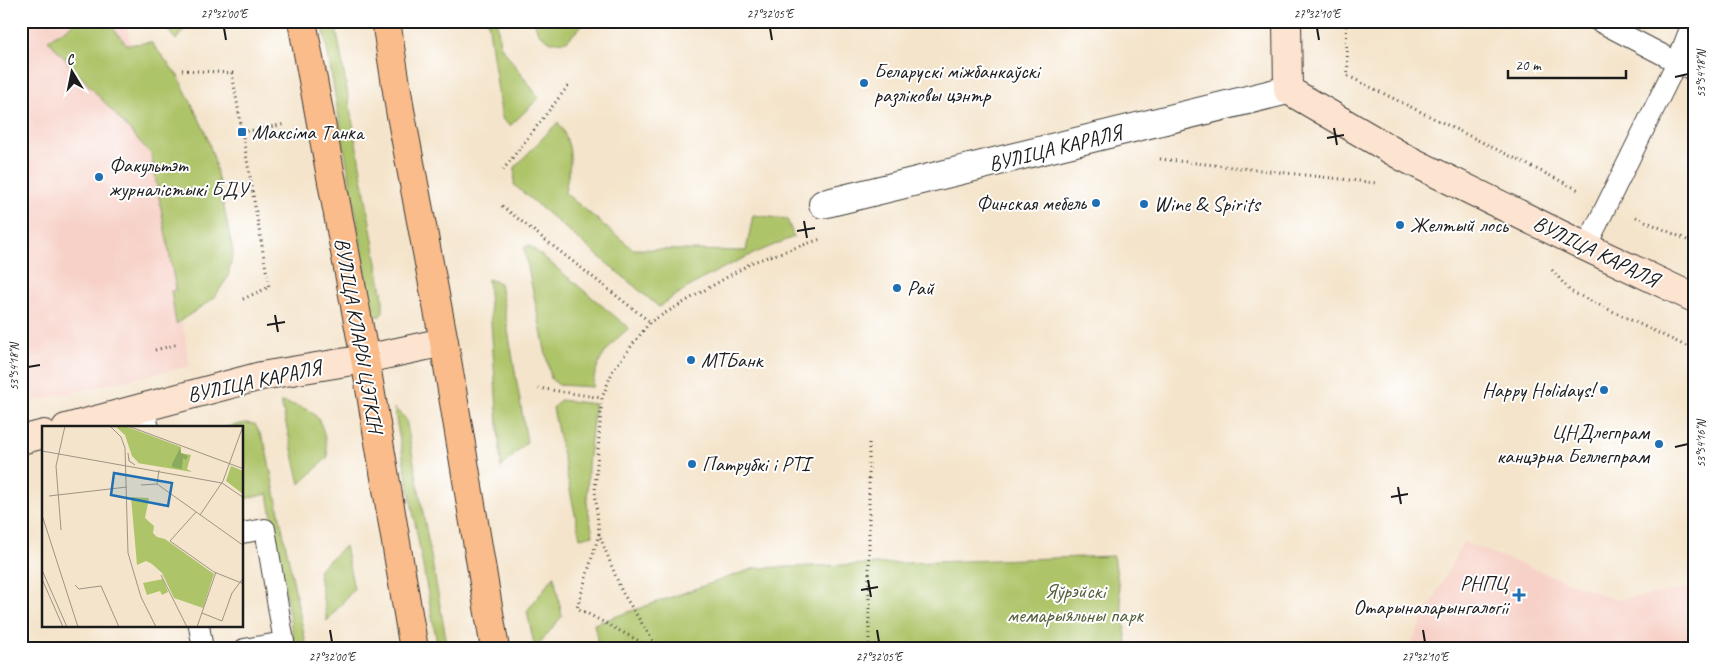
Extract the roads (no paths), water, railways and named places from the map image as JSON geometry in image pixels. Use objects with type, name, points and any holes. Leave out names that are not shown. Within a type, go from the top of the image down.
[{"type":"main road","name":"ВУЛІЦА КЛАРЫ ЦЭТКІН","points":[[302,21],[318,117],[365,359],[414,649]]},
{"type":"main road","points":[[386,21],[400,110],[444,342],[495,649]]},
{"type":"main road","points":[[1287,21],[1288,90]]},
{"type":"main road","name":"ВУЛІЦА КАРАЛЯ","points":[[1288,90],[1403,156],[1586,248],[1694,298]]},
{"type":"main road","name":"ВУЛІЦА КАРАЛЯ","points":[[81,426],[146,417],[261,376],[365,359],[444,342]]},
{"type":"main road","points":[[21,440],[42,435]]},
{"type":"street","name":"ВУЛІЦА КАРАЛЯ","points":[[823,204],[1288,90]]},
{"type":"lane","points":[[1598,21],[1685,67]]},
{"type":"lane","points":[[1586,248],[1685,67],[1693,21]]},
{"type":"lane","points":[[244,533],[265,529],[284,642],[244,649]]},
{"type":"lane","points":[[199,628],[203,649]]},
{"type":"place","name":"Беларускі міжбанкаўскі разліковы цэнтр","points":[[864,83]]},
{"type":"place","name":"Максіма Танка","points":[[242,132]]},
{"type":"place","name":"Факультэт журналістыкі БДУ","points":[[99,177]]},
{"type":"place","name":"Финская мебель","points":[[1096,203]]},
{"type":"place","name":"Wine & Spirits","points":[[1144,204]]},
{"type":"place","name":"Желтый лось","points":[[1400,225]]},
{"type":"place","name":"Рай","points":[[897,288]]},
{"type":"place","name":"МТБанк","points":[[691,360]]},
{"type":"place","name":"Happy Holidays!","points":[[1604,390]]},
{"type":"place","name":"ЦНДлегпрам канцэрна Беллегпрам","points":[[1659,444]]},
{"type":"place","name":"Патрубкі і РТІ","points":[[692,464]]},
{"type":"place","name":"РНПЦ Отарыналарынгалогіі","points":[[1519,595]]},
{"type":"park label","name":"Яўрэйскі мемарыяльны парк","points":[[1075,603]]}]
